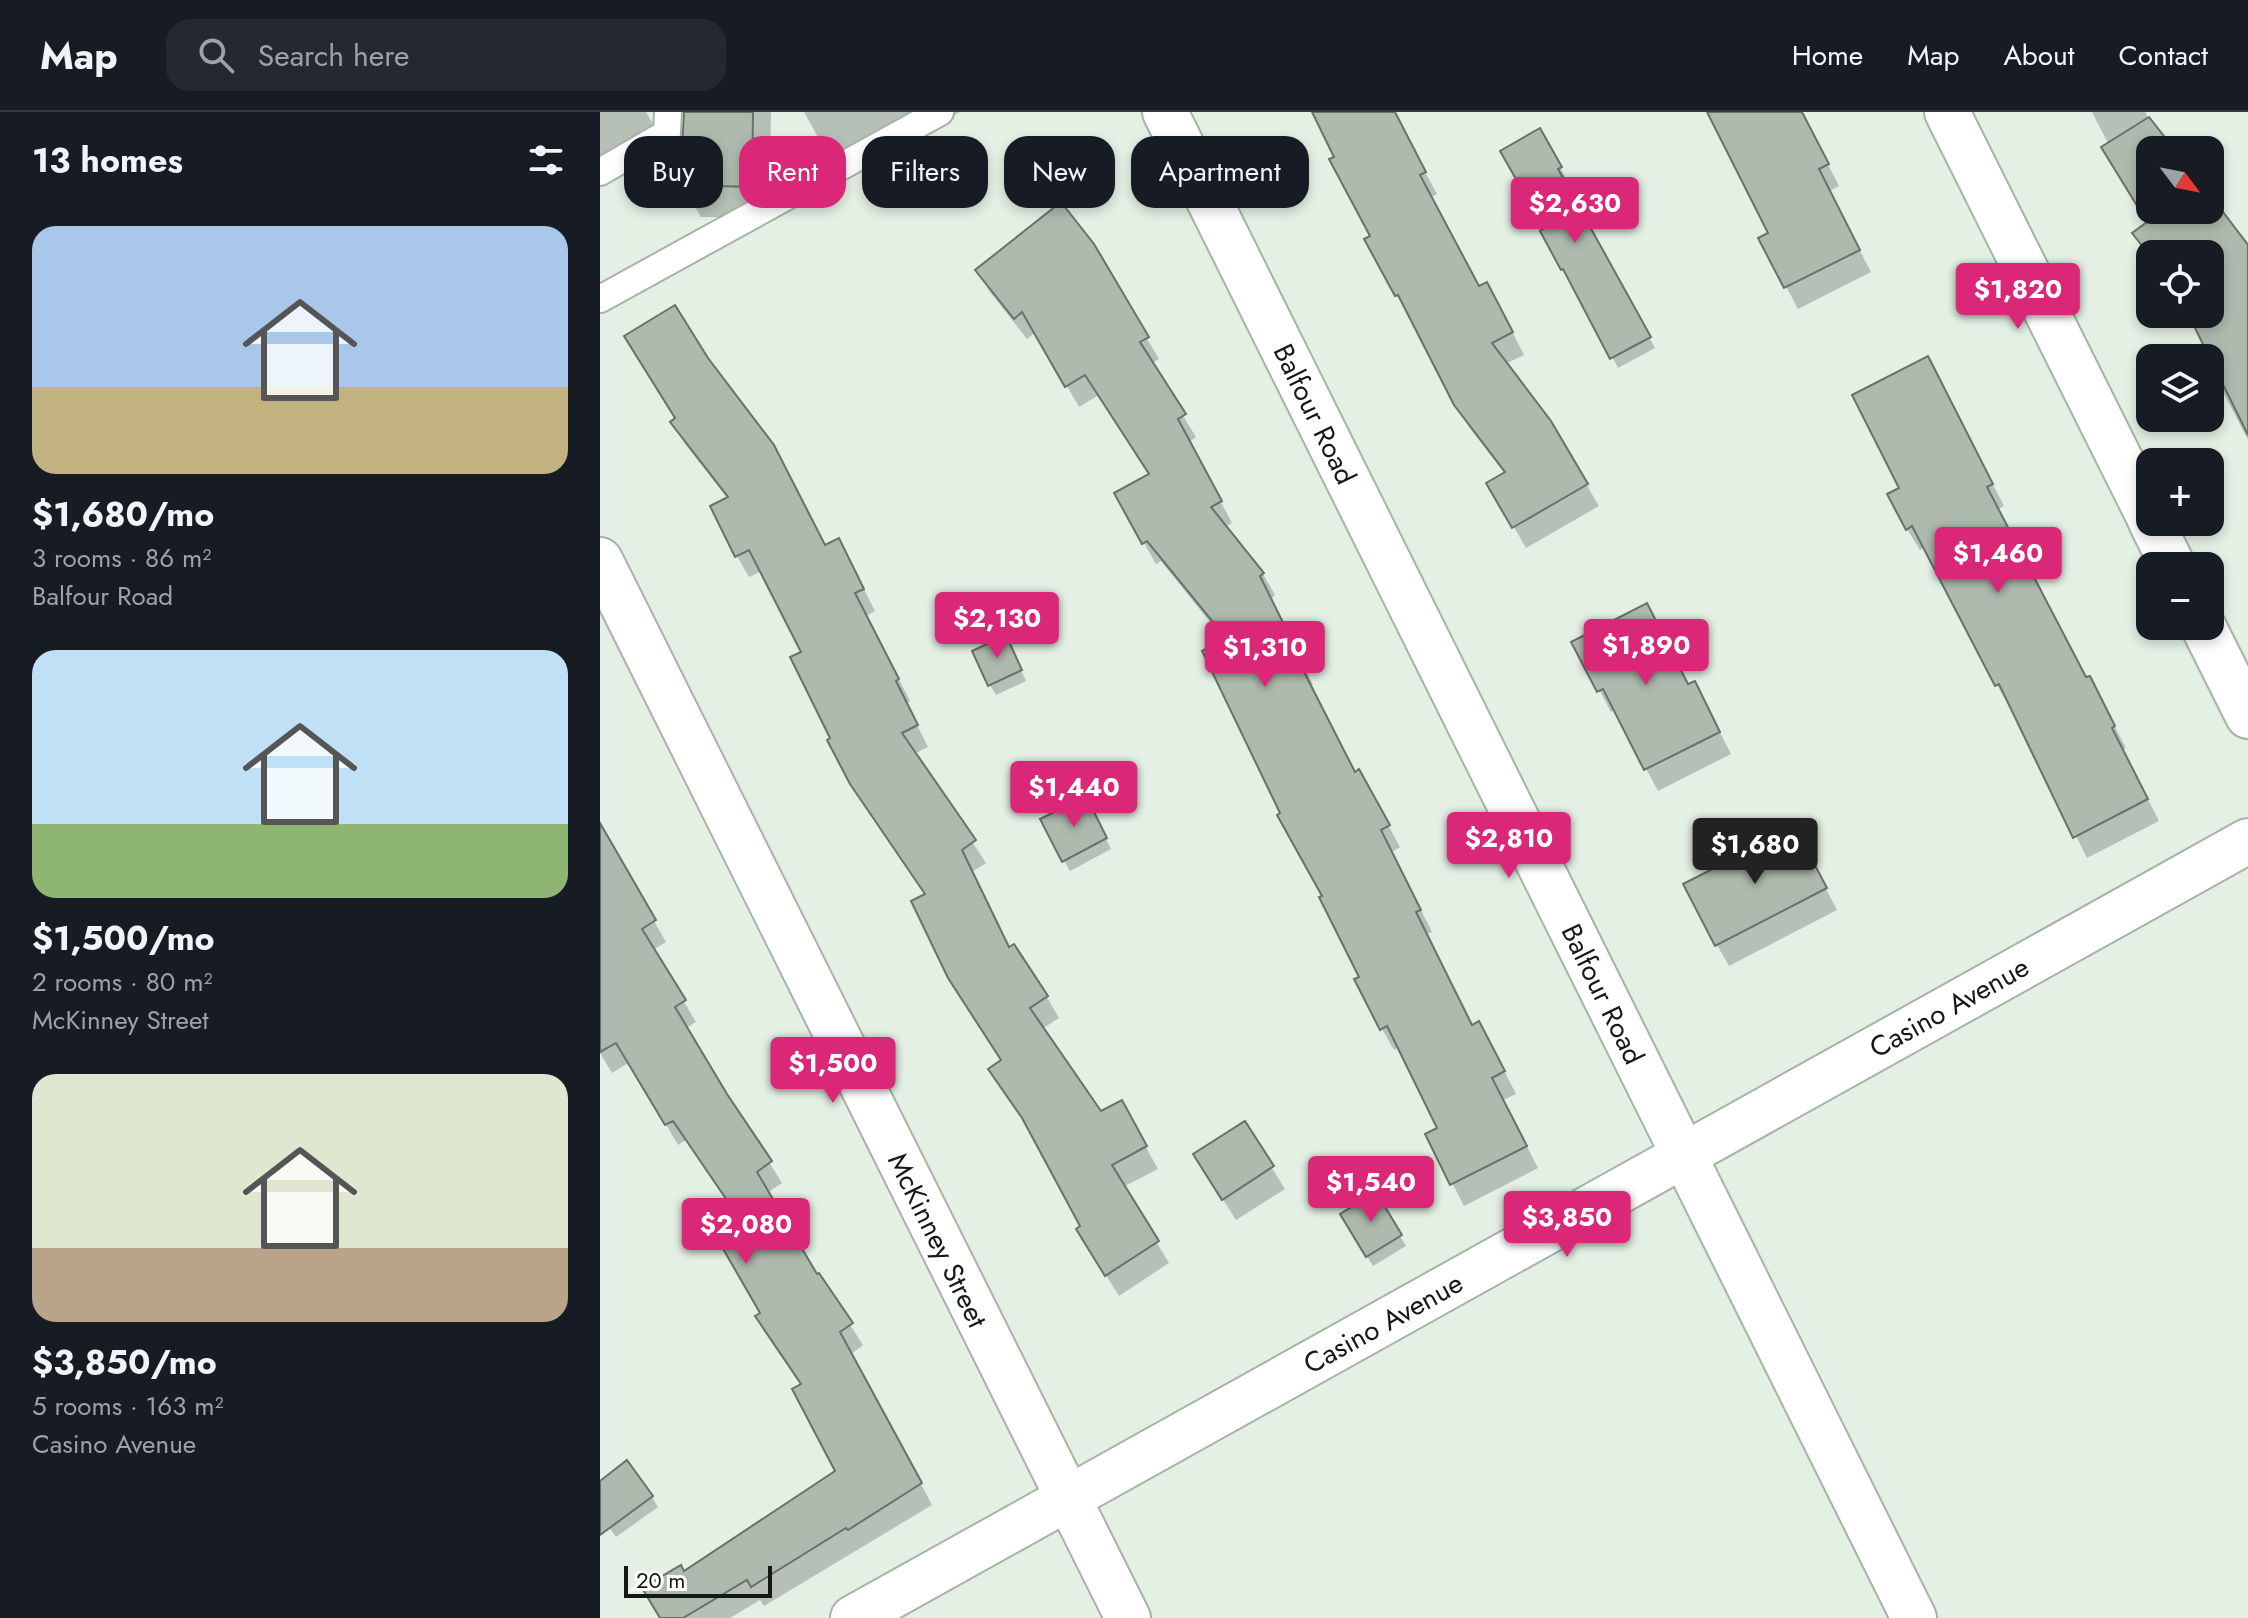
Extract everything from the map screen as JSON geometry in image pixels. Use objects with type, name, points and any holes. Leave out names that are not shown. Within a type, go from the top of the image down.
[{"type":"street","name":"Balfour Road","points":[[1165,112],[1914,1618]]},
{"type":"street","points":[[1947,112],[2136,491]]},
{"type":"street","name":"McKinney Street","points":[[600,560],[1128,1618]]},
{"type":"street","points":[[2210,640],[2248,716]]},
{"type":"street","name":"Casino Avenue","points":[[853,1618],[2248,841]]},
{"type":"lane","points":[[600,172],[667,133],[668,112]]},
{"type":"lane","points":[[600,299],[940,112]]},
{"type":"building","points":[[684,112],[753,112],[753,136],[739,136],[739,187],[723,186],[723,136],[683,136]]},
{"type":"building","points":[[1312,112],[1395,112],[1426,172],[1420,175],[1479,286],[1487,282],[1513,332],[1492,343],[1551,421],[1588,484],[1512,528],[1486,483],[1505,472],[1454,405],[1398,295],[1395,296],[1364,239],[1370,236],[1329,159],[1334,157]]},
{"type":"building","points":[[1707,112],[1802,112],[1829,164],[1819,169],[1860,250],[1784,288],[1758,238],[1768,233]]},
{"type":"building","points":[[2149,117],[2164,136],[2136,136],[2136,204],[2101,147]]},
{"type":"building","points":[[1540,128],[1562,167],[1558,169],[1651,337],[1610,359],[1540,231],[1544,228],[1500,151]]},
{"type":"building","points":[[1053,208],[1066,208],[1094,244],[1149,337],[1140,342],[1186,414],[1178,419],[1222,501],[1211,507],[1264,573],[1260,576],[1303,663],[1300,664],[1355,772],[1359,769],[1390,825],[1381,830],[1421,910],[1416,912],[1472,1025],[1479,1021],[1505,1071],[1492,1078],[1527,1146],[1450,1185],[1425,1134],[1437,1128],[1387,1026],[1380,1030],[1354,979],[1359,977],[1319,897],[1322,896],[1277,815],[1280,813],[1202,651],[1226,638],[1147,541],[1142,544],[1114,493],[1149,474],[1085,375],[1065,387],[1022,312],[1014,319],[975,270]]},
{"type":"building","points":[[2224,213],[2248,245],[2248,435],[2224,387],[2224,344],[2203,344],[2195,328],[2224,328],[2224,240],[2137,240],[2132,233],[2144,224],[2224,224]]},
{"type":"building","points":[[675,305],[708,358],[774,445],[825,545],[839,538],[864,589],[855,593],[899,679],[896,681],[918,725],[902,733],[976,840],[962,850],[1009,947],[1014,944],[1048,996],[1030,1008],[1101,1111],[1122,1100],[1147,1146],[1112,1165],[1159,1241],[1105,1276],[1076,1229],[1080,1226],[1022,1118],[988,1069],[1001,1060],[948,978],[911,901],[925,894],[850,784],[827,740],[830,738],[790,657],[801,652],[749,550],[735,557],[710,506],[728,497],[670,422],[675,418],[624,336]]},
{"type":"building","points":[[1928,356],[1993,484],[1987,487],[2086,677],[2090,676],[2148,799],[2073,838],[1999,684],[1995,686],[1912,526],[1906,530],[1887,494],[1899,488],[1852,395]]},
{"type":"building","points":[[1647,603],[1688,684],[1695,681],[1720,732],[1644,770],[1603,689],[1597,692],[1571,642]]},
{"type":"building","points":[[1006,635],[1022,670],[988,686],[972,651]]},
{"type":"building","points":[[1086,796],[1107,838],[1062,862],[1040,819]]},
{"type":"building","points":[[600,823],[656,920],[642,929],[686,1000],[675,1007],[772,1161],[757,1172],[817,1274],[853,1323],[840,1332],[922,1483],[751,1587],[747,1580],[683,1618],[660,1618],[642,1588],[681,1565],[684,1571],[835,1471],[792,1389],[801,1384],[755,1316],[760,1313],[714,1233],[739,1218],[673,1121],[665,1125],[616,1043],[600,1052]]},
{"type":"building","points":[[1795,827],[1827,888],[1715,946],[1683,884]]},
{"type":"building","points":[[1245,1121],[1274,1166],[1222,1200],[1193,1154]]},
{"type":"building","points":[[1376,1192],[1402,1235],[1366,1257],[1340,1214]]},
{"type":"building","points":[[627,1460],[653,1496],[600,1535],[600,1481]]}]
